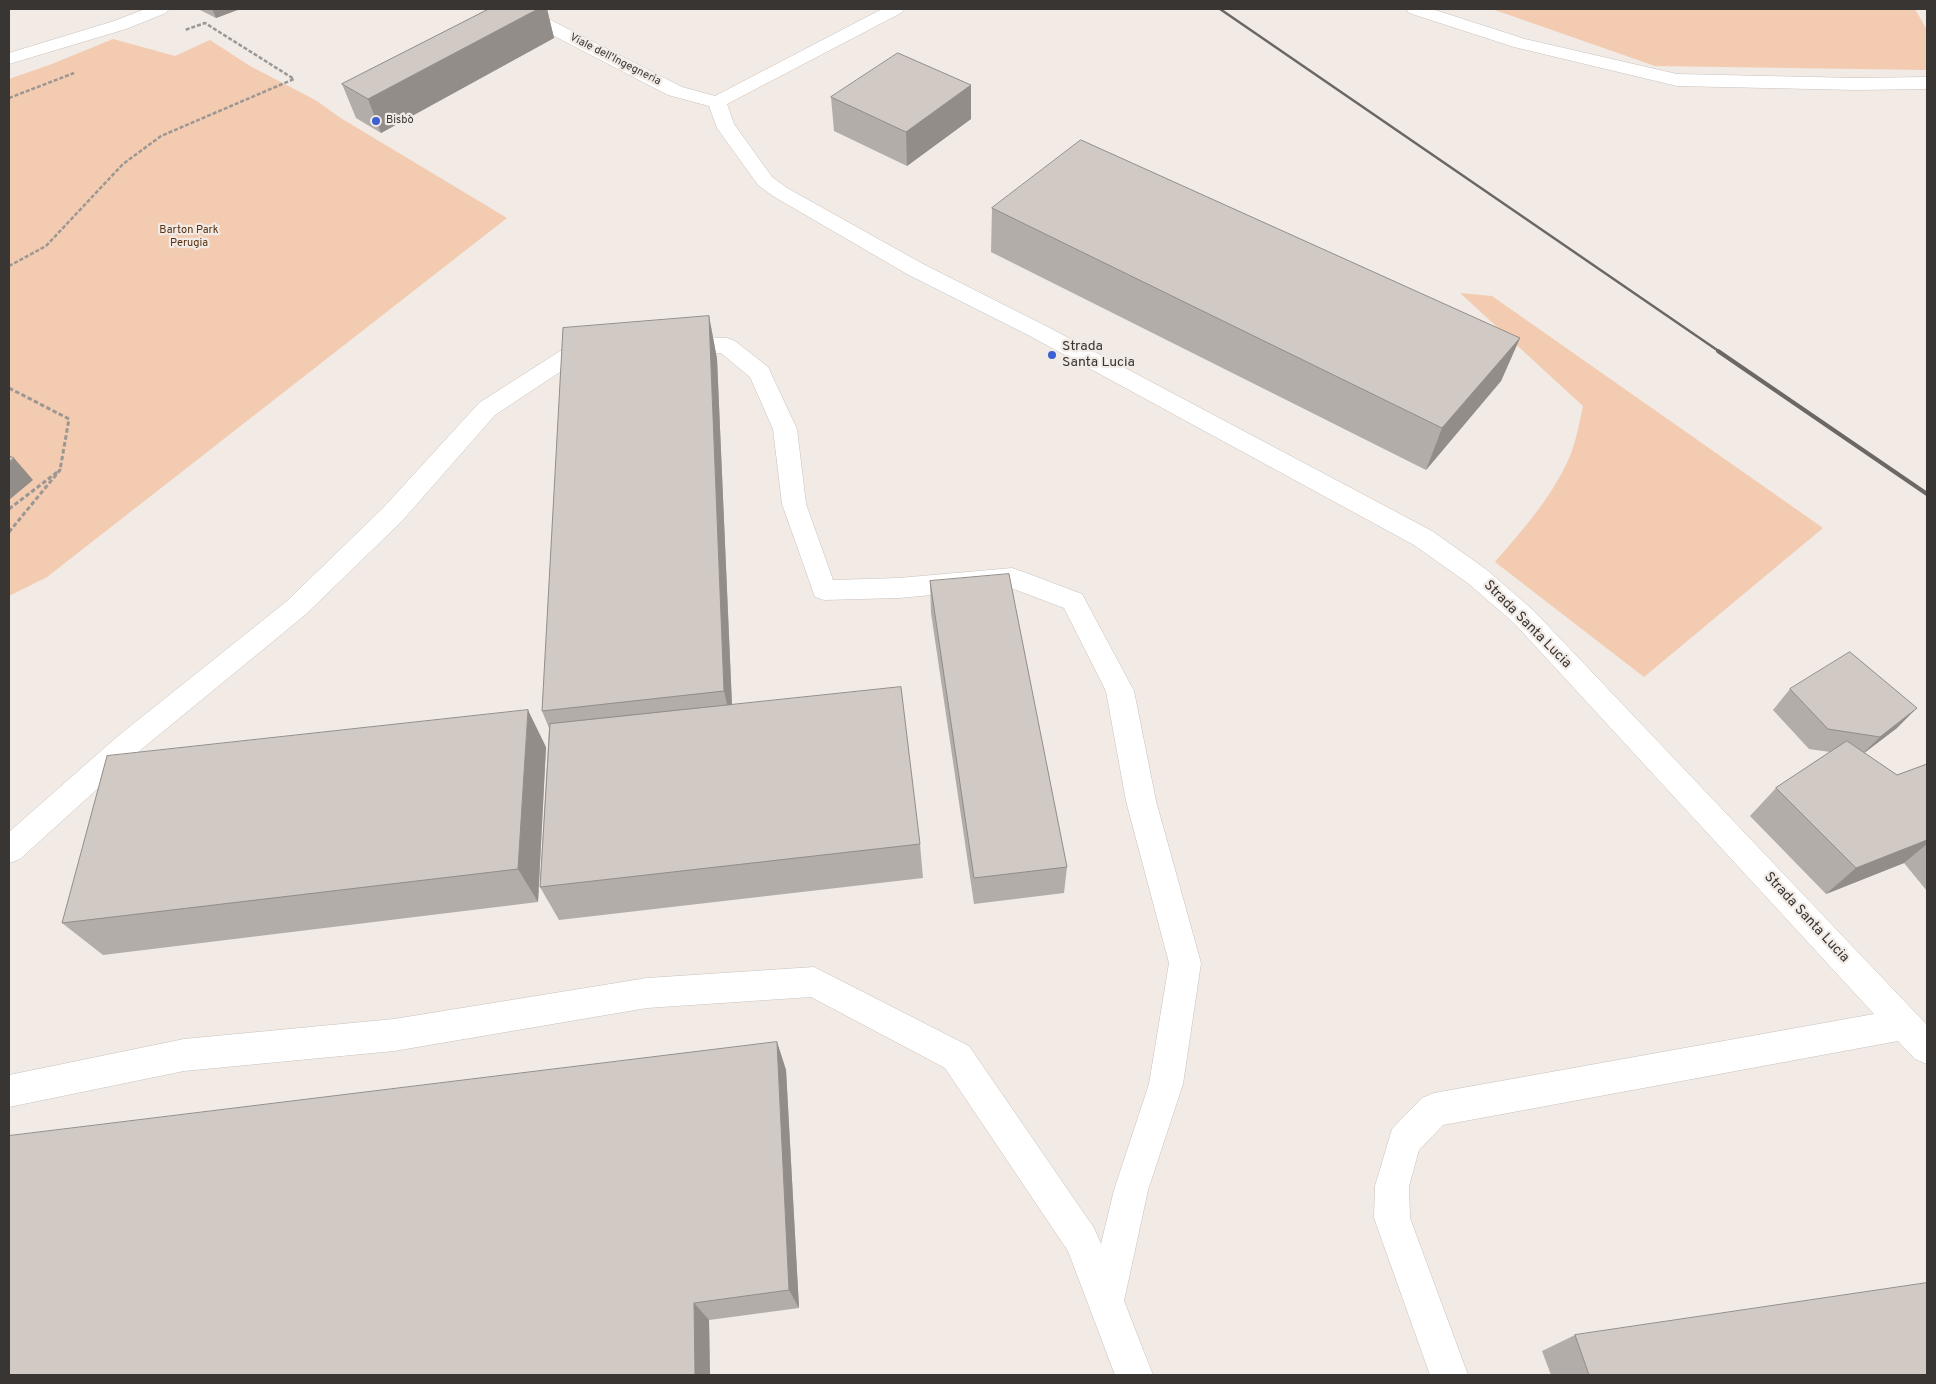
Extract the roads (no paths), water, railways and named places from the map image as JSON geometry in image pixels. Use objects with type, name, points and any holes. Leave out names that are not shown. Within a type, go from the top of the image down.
[{"type":"street","points":[[9,59],[120,25],[160,9]]},
{"type":"street","name":"Viale dell'Ingegneria","points":[[516,9],[675,91],[717,102]]},
{"type":"street","points":[[717,102],[895,9]]},
{"type":"street","points":[[1416,9],[1520,43],[1677,80],[1856,84],[1927,83]]},
{"type":"street","name":"Strada Santa Lucia","points":[[717,102],[724,124],[765,181],[780,192],[915,269],[1038,331],[1422,538],[1478,576],[1524,617],[1927,1048]]},
{"type":"street","points":[[650,344],[727,346],[760,373],[785,429],[794,504],[824,590],[899,588],[1012,578],[1073,601],[1120,691],[1140,801],[1185,964],[1166,1084],[1132,1190],[1106,1300]]},
{"type":"street","points":[[9,850],[128,744],[296,608],[392,514],[486,409],[568,356],[622,345]]},
{"type":"street","points":[[9,1091],[184,1055],[394,1035],[647,993],[814,982],[957,1058],[1082,1240],[1134,1375]]},
{"type":"street","points":[[1449,1375],[1392,1218],[1392,1186],[1404,1141],[1434,1110],[1905,1024]]},
{"type":"railway","points":[[1220,9],[1720,352]]},
{"type":"railway","points":[[1718,351],[1927,494]]},
{"type":"place","name":"Bisbò","points":[[376,121]]},
{"type":"place","name":"Strada Santa Lucia","points":[[1052,355]]},
{"type":"park label","name":"Barton Park Perugia","points":[[189,237]]}]
